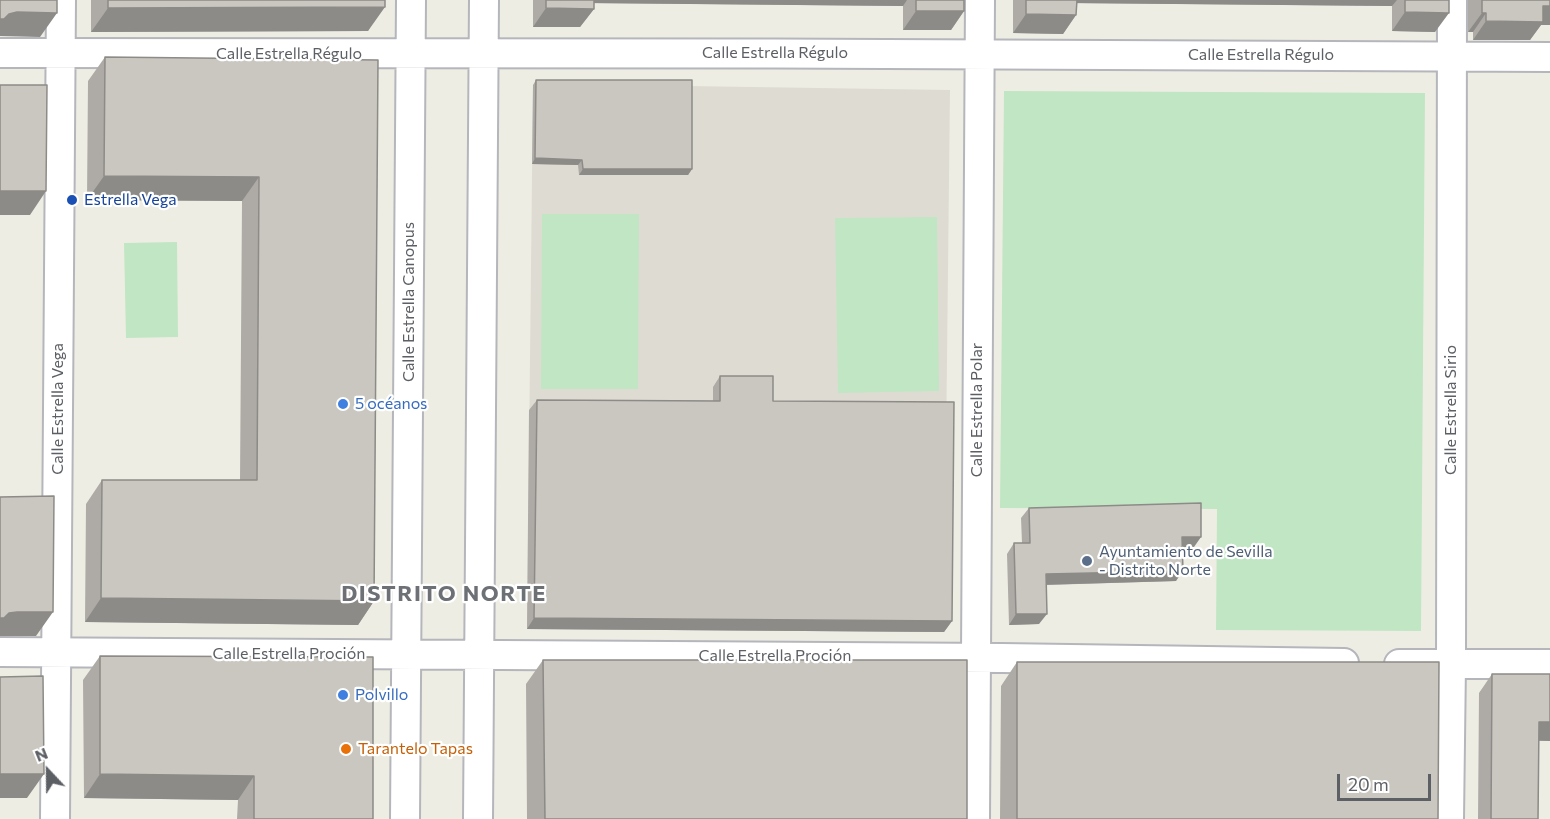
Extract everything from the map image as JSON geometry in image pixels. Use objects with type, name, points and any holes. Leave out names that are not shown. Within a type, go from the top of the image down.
[{"type":"street","name":"Calle Estrella Vega","points":[[55,819],[61,0]]},
{"type":"street","name":"Calle Estrella Canopus","points":[[405,819],[411,0]]},
{"type":"street","points":[[478,819],[484,0]]},
{"type":"street","name":"Calle Estrella Polar","points":[[975,819],[980,0]]},
{"type":"street","name":"Calle Estrella Sirio","points":[[1449,819],[1452,0]]},
{"type":"street","name":"Calle Estrella Régulo","points":[[0,53],[980,53],[1550,57]]},
{"type":"street","name":"Calle Estrella Proción","points":[[0,652],[976,657],[1550,664]]},
{"type":"shaded area","points":[[533,85],[950,90],[944,632],[527,629]]},
{"type":"green space","points":[[1004,91],[1425,93],[1421,631],[1216,630],[1217,509],[1000,508]]},
{"type":"green space","points":[[542,214],[639,214],[638,389],[541,389]]},
{"type":"green space","points":[[937,217],[939,391],[838,393],[835,218]]},
{"type":"green space","points":[[177,242],[178,337],[126,338],[124,243]]},
{"type":"building","points":[[0,0],[57,0],[57,13],[17,12],[0,19]]},
{"type":"building","points":[[108,0],[385,0],[385,7],[108,8]]},
{"type":"building","points":[[546,0],[594,0],[594,9],[546,8]]},
{"type":"building","points":[[916,0],[964,0],[964,11],[916,11]]},
{"type":"building","points":[[1026,0],[1077,0],[1076,15],[1026,14]]},
{"type":"building","points":[[1405,0],[1449,0],[1449,13],[1405,12]]},
{"type":"building","points":[[1482,0],[1550,0],[1550,6],[1543,6],[1543,22],[1486,21],[1486,13],[1482,13]]},
{"type":"building","points":[[105,57],[378,60],[374,601],[101,598],[102,480],[257,480],[259,177],[104,176]]},
{"type":"building","points":[[536,80],[692,80],[692,169],[583,169],[582,160],[535,158]]},
{"type":"building","points":[[0,85],[47,85],[46,191],[0,191]]},
{"type":"building","points":[[720,376],[773,376],[773,401],[954,402],[952,621],[534,618],[537,400],[720,401]]},
{"type":"building","points":[[54,496],[53,612],[17,612],[0,618],[0,497]]},
{"type":"building","name":"Ayuntamiento de Sevilla - Distrito Norte","points":[[1201,503],[1201,537],[1182,537],[1183,571],[1046,574],[1047,614],[1016,614],[1014,543],[1030,543],[1029,508]]},
{"type":"building","points":[[100,656],[373,657],[373,819],[254,819],[254,776],[100,774]]},
{"type":"building","points":[[543,660],[967,660],[967,819],[545,819]]},
{"type":"building","points":[[1017,662],[1439,662],[1438,819],[1017,819]]},
{"type":"building","points":[[1492,674],[1550,674],[1550,722],[1539,722],[1538,819],[1491,819]]},
{"type":"building","points":[[43,676],[44,774],[0,774],[0,677]]},
{"type":"place","name":"Estrella Vega","points":[[72,200]]},
{"type":"place","name":"5 océanos","points":[[343,404]]},
{"type":"place","name":"Ayuntamiento de Sevilla - Distrito Norte","points":[[1087,561]]},
{"type":"place","name":"Polvillo","points":[[343,695]]},
{"type":"place","name":"Tarantelo Tapas","points":[[346,749]]},
{"type":"district","name":"DISTRITO NORTE","points":[[444,594]]}]
